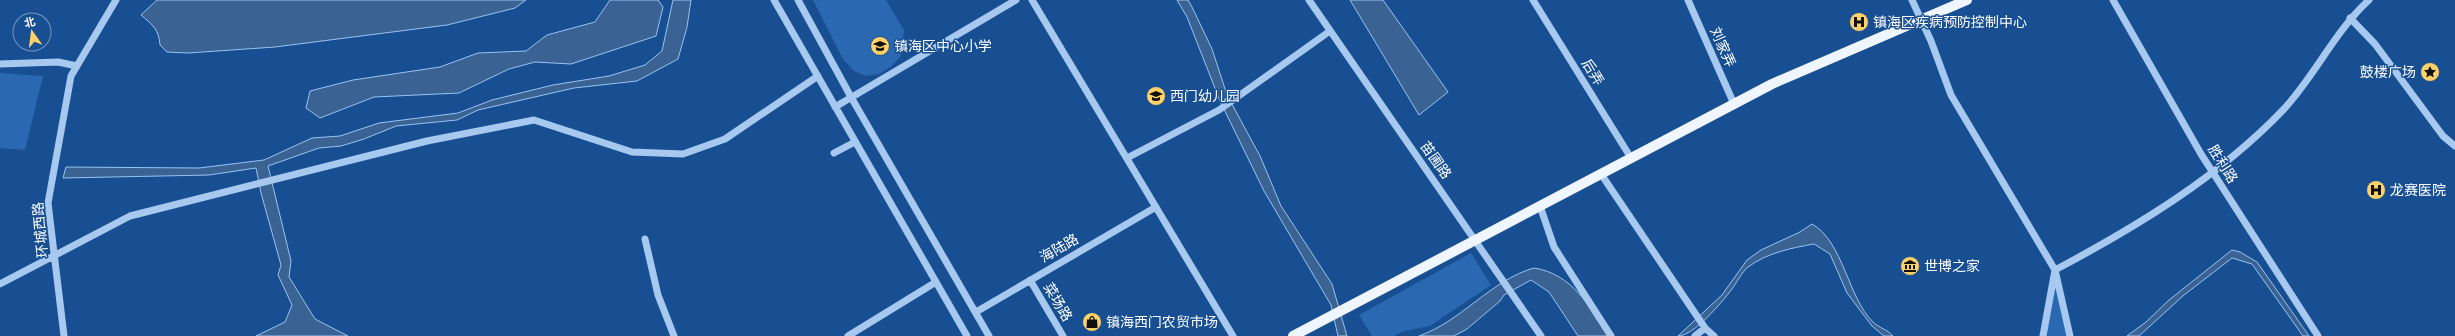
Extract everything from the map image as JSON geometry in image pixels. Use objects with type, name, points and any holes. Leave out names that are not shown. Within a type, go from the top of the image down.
[{"type":"main road","points":[[1300,334],[1475,239],[1772,84],[1967,0]]},
{"type":"street","points":[[0,64],[58,62],[77,66],[116,0]]},
{"type":"street","points":[[774,0],[967,336]]},
{"type":"street","points":[[798,0],[851,97],[989,336]]},
{"type":"street","points":[[835,107],[1016,0]]},
{"type":"street","points":[[1032,0],[1233,336]]},
{"type":"street","name":"苗圃路","points":[[1309,0],[1541,336]]},
{"type":"street","name":"后弄","points":[[1533,0],[1631,158]]},
{"type":"street","name":"刘家弄","points":[[1688,0],[1734,104]]},
{"type":"street","points":[[1912,0],[1931,41],[1951,95],[2055,270],[2070,336]]},
{"type":"street","name":"胜利路","points":[[2113,0],[2212,172],[2318,336]]},
{"type":"street","points":[[2055,270],[2101,246],[2212,172],[2248,146],[2284,108],[2350,18],[2368,0]]},
{"type":"street","points":[[2350,18],[2375,44],[2443,136],[2455,146]]},
{"type":"street","points":[[1127,158],[1219,110],[1235,97],[1330,31]]},
{"type":"street","name":"环城西路","points":[[64,336],[48,203],[71,76],[77,66]]},
{"type":"street","points":[[0,284],[54,254],[130,216],[427,141],[534,120],[632,152],[683,154],[725,139],[818,76]]},
{"type":"street","points":[[834,153],[855,142]]},
{"type":"street","points":[[1601,174],[1705,328],[1714,336]]},
{"type":"street","points":[[1540,206],[1554,247],[1612,336]]},
{"type":"street","name":"海陆路","points":[[976,312],[1156,207]]},
{"type":"street","points":[[645,239],[658,295],[674,336]]},
{"type":"street","points":[[2043,336],[2055,270]]},
{"type":"street","name":"菜场路","points":[[1030,280],[1063,336]]},
{"type":"street","points":[[848,336],[936,282]]},
{"type":"street","points":[[1695,336],[1705,328]]},
{"type":"shaded area","points":[[157,0],[526,0],[515,8],[447,25],[275,47],[188,53],[167,52],[160,45],[155,28],[141,15]]},
{"type":"shaded area","points":[[610,0],[658,0],[663,7],[656,36],[571,64],[535,62],[509,69],[459,93],[374,97],[320,118],[306,108],[310,91],[353,80],[440,67],[478,53],[526,51],[547,35],[595,22]]},
{"type":"shaded area","points":[[673,0],[691,0],[687,27],[678,59],[637,81],[574,88],[478,110],[457,120],[396,126],[364,139],[341,146],[319,148],[268,166],[291,261],[289,277],[315,319],[348,336],[256,336],[285,322],[292,305],[278,275],[281,265],[261,193],[256,168],[209,175],[63,178],[66,167],[199,168],[264,160],[312,138],[340,136],[379,123],[458,113],[492,100],[553,85],[609,76],[645,65],[662,51]]},
{"type":"shaded area","points":[[813,0],[886,0],[904,30],[901,56],[892,66],[879,74],[866,76],[854,71],[843,59]]},
{"type":"shaded area","points":[[1177,0],[1188,0],[1192,7],[1212,49],[1227,95],[1260,156],[1281,206],[1332,284],[1347,336],[1338,336],[1331,305],[1264,191],[1220,101],[1187,17]]},
{"type":"shaded area","points":[[1350,0],[1383,0],[1448,92],[1419,115]]},
{"type":"shaded area","points":[[0,73],[43,76],[25,150],[0,148]]},
{"type":"shaded area","points":[[1812,224],[1822,232],[1831,243],[1864,312],[1875,324],[1893,336],[1884,336],[1872,326],[1847,293],[1830,254],[1814,244],[1788,249],[1755,262],[1742,274],[1715,310],[1699,325],[1685,335],[1678,336],[1722,295],[1747,260],[1761,250],[1800,232]]},
{"type":"shaded area","points":[[2232,250],[2240,252],[2257,262],[2309,336],[2303,336],[2252,264],[2232,258],[2184,295],[2139,336],[2127,336],[2146,322],[2169,300]]},
{"type":"shaded area","points":[[1471,253],[1491,285],[1430,326],[1404,331],[1394,336],[1372,336],[1359,315]]},
{"type":"shaded area","points":[[1534,268],[1547,271],[1569,284],[1587,303],[1608,336],[1578,336],[1549,292],[1531,280],[1504,295],[1500,301],[1467,329],[1454,336],[1419,336],[1449,321],[1504,282],[1518,274]]},
{"type":"shaded area","points":[[2055,270],[2070,336],[2044,336]]},
{"type":"place","name":"镇海区疾病预防控制中心","points":[[1859,22]]},
{"type":"place","name":"镇海区中心小学","points":[[880,46]]},
{"type":"place","name":"鼓楼广场","points":[[2430,72]]},
{"type":"place","name":"西门幼儿园","points":[[1156,96]]},
{"type":"place","name":"龙赛医院","points":[[2376,190]]},
{"type":"place","name":"世博之家","points":[[1910,266]]},
{"type":"place","name":"镇海西门农贸市场","points":[[1092,322]]}]
